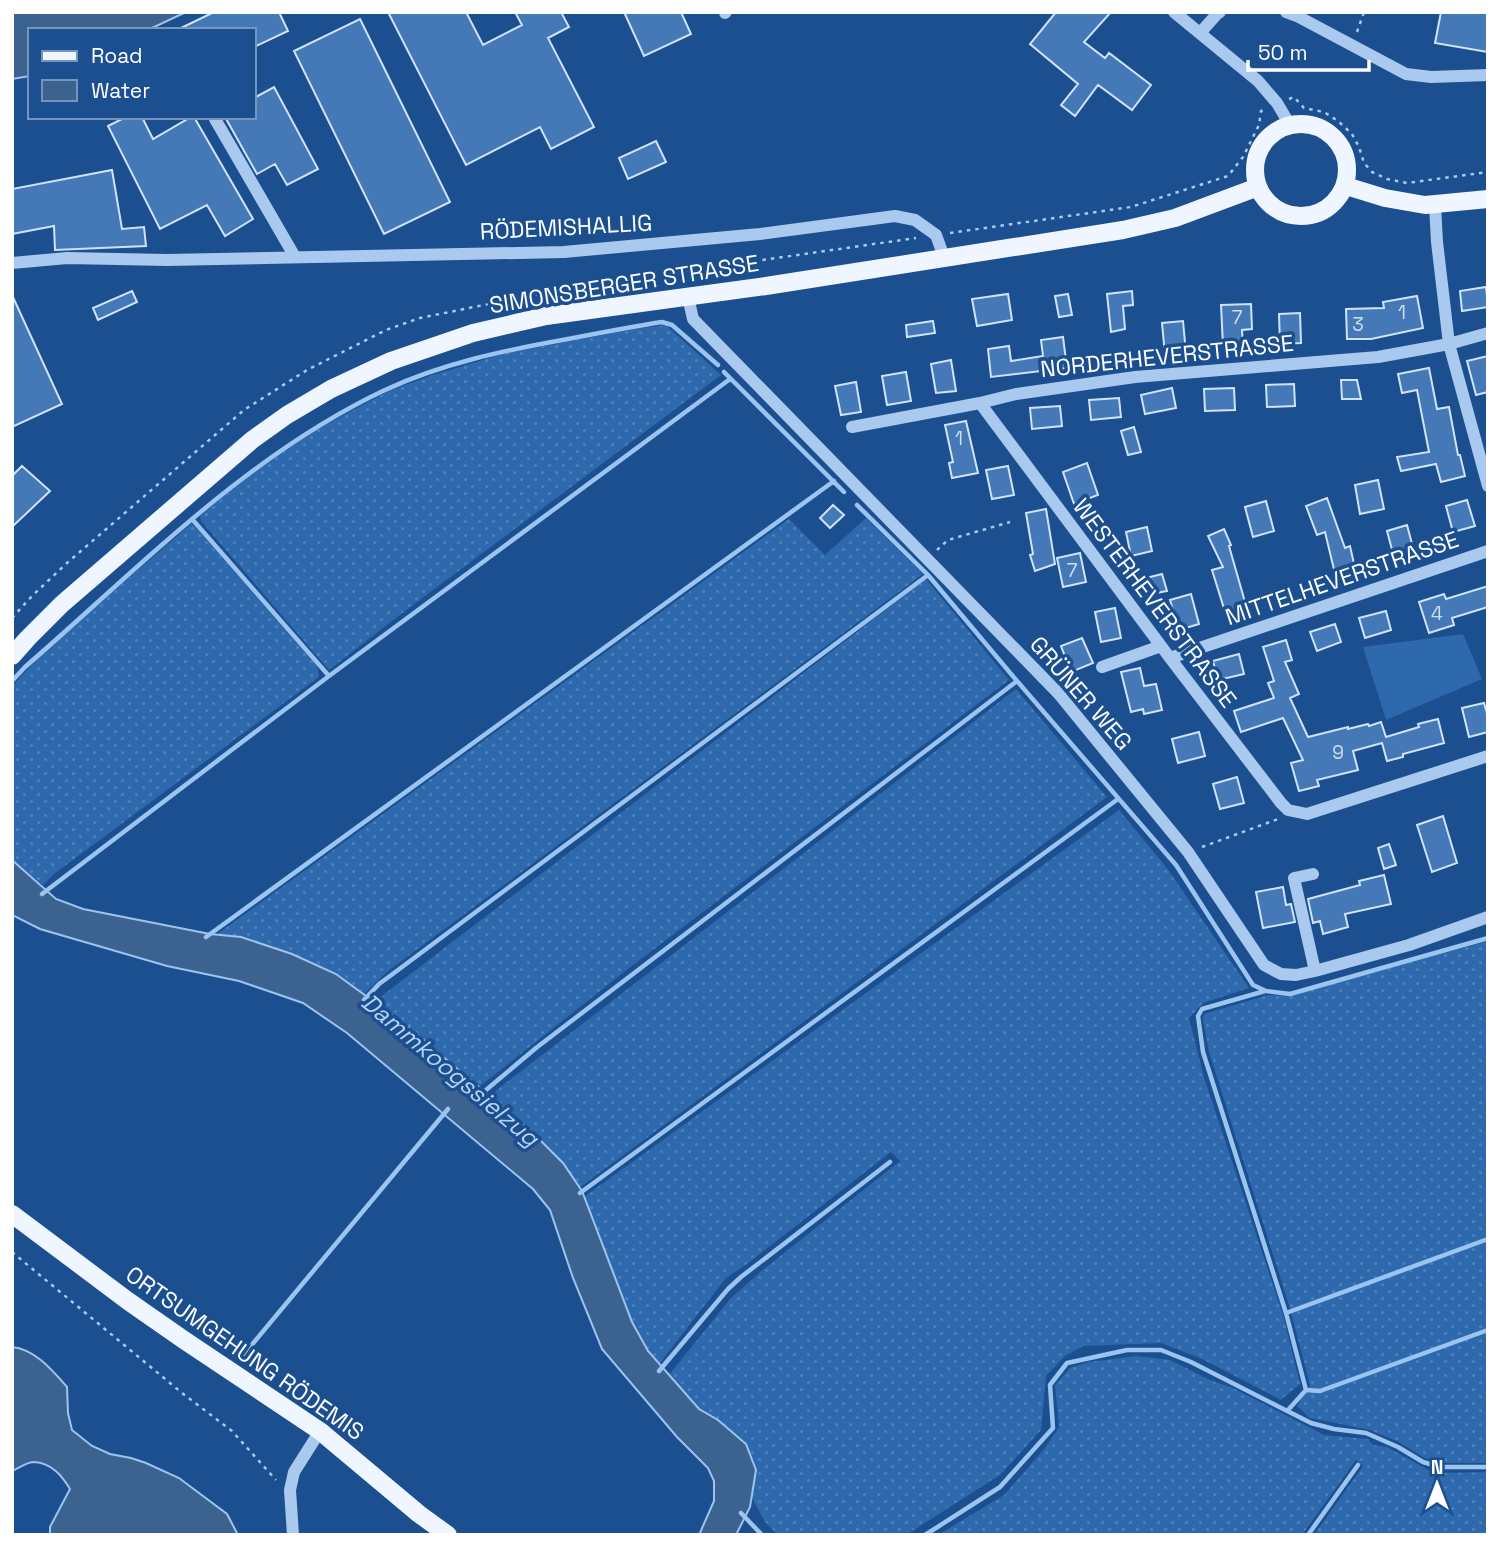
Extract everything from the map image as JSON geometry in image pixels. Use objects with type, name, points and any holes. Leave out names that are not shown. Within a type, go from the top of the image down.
[{"type":"main road","points":[[1307,124],[1323,129],[1336,139],[1345,154],[1346,186],[1335,201],[1321,211],[1304,215],[1288,214],[1273,206],[1258,187],[1256,160],[1263,145],[1274,132],[1290,125],[1307,124]]},
{"type":"main road","points":[[1346,186],[1406,202],[1434,205],[1488,199]]},
{"type":"main road","name":"SIMONSBERGER STRASSE","points":[[12,656],[62,604],[252,440],[331,389],[391,360],[473,333],[546,316],[766,286],[1136,227],[1175,218],[1258,187]]},
{"type":"main road","name":"ORTSUMGEHUNG RÖDEMIS","points":[[12,1214],[150,1317],[320,1431],[448,1535]]},
{"type":"street","points":[[1174,12],[1258,81],[1277,103],[1290,125]]},
{"type":"street","points":[[1200,33],[1220,12]]},
{"type":"street","points":[[1286,12],[1406,74],[1488,75]]},
{"type":"street","points":[[215,119],[295,257]]},
{"type":"street","points":[[1434,205],[1449,344],[1488,486]]},
{"type":"street","name":"RÖDEMISHALLIG","points":[[12,263],[67,258],[167,260],[564,252],[760,234],[895,216],[915,220],[936,235]]},
{"type":"street","points":[[936,235],[944,257]]},
{"type":"street","name":"GRÜNER WEG","points":[[688,297],[693,319],[1058,693],[1188,852],[1264,965],[1281,974],[1296,975],[1315,971],[1409,945],[1488,916]]},
{"type":"street","name":"NORDERHEVERSTRASSE","points":[[852,427],[1016,394],[1135,377],[1378,357],[1449,344],[1488,333]]},
{"type":"street","name":"WESTERHEVERSTRASSE","points":[[980,403],[1170,658],[1288,810]]},
{"type":"street","name":"MITTELHEVERSTRASSE","points":[[1170,658],[1488,551]]},
{"type":"street","points":[[1102,667],[1161,646]]},
{"type":"street","points":[[1288,810],[1307,814],[1488,756]]},
{"type":"street","points":[[1313,874],[1294,878],[1315,971]]},
{"type":"street","points":[[293,1535],[290,1490],[293,1472],[320,1431]]},
{"type":"path","points":[[1352,46],[1364,12]]},
{"type":"path","points":[[936,235],[1131,207],[1228,176],[1243,157],[1259,125],[1261,111],[1294,97],[1304,108],[1324,112],[1338,121],[1352,134],[1364,163],[1372,172],[1387,179],[1407,183],[1488,172]]},
{"type":"path","points":[[927,559],[948,540],[1010,522]]},
{"type":"path","points":[[1188,852],[1280,819],[1288,810]]},
{"type":"path","points":[[12,1251],[232,1432],[277,1481],[290,1490]]},
{"type":"shaded area","points":[[666,325],[721,375],[329,670],[201,521],[200,516],[248,476],[312,432],[389,391],[506,353]]},
{"type":"shaded area","points":[[866,518],[923,574],[388,971],[364,994],[336,974],[241,937],[216,935],[789,519],[825,555]]},
{"type":"shaded area","points":[[192,523],[317,666],[319,677],[54,874],[43,885],[12,860],[12,686],[42,654]]},
{"type":"shaded area","points":[[926,579],[1009,680],[624,972],[479,1087],[407,1026],[374,1002]]},
{"type":"shaded area","points":[[1463,634],[1482,679],[1386,720],[1363,647]]},
{"type":"shaded area","points":[[1016,689],[1107,797],[579,1188],[563,1163],[489,1096]]},
{"type":"shaded area","points":[[1119,810],[1167,868],[1249,988],[1203,1003],[1189,1018],[1204,1077],[1283,1315],[1300,1384],[1281,1400],[1202,1359],[1161,1343],[1083,1346],[1065,1356],[1046,1376],[1041,1430],[1000,1475],[906,1535],[778,1535],[765,1522],[751,1496],[756,1470],[718,1420],[699,1410],[669,1375],[730,1299],[900,1161],[891,1152],[726,1278],[659,1364],[648,1351],[632,1322],[584,1197]]},
{"type":"shaded area","points":[[1488,941],[1488,1463],[1441,1463],[1423,1457],[1399,1442],[1370,1430],[1310,1418],[1297,1406],[1310,1385],[1289,1305],[1209,1052],[1203,1020],[1204,1014],[1268,995],[1288,996]]},
{"type":"shaded area","points":[[1137,1356],[1170,1360],[1233,1388],[1324,1435],[1368,1439],[1373,1445],[1387,1447],[1434,1473],[1488,1472],[1488,1535],[1314,1535],[1363,1466],[1356,1460],[1302,1535],[938,1535],[1004,1495],[1045,1448],[1059,1427],[1055,1385],[1070,1368],[1089,1362]]},
{"type":"water","points":[[12,12],[186,12],[152,28],[28,28],[28,76],[12,79]]},
{"type":"water","name":"Dammkoogssielzug","points":[[12,860],[56,899],[83,909],[210,934],[241,937],[292,954],[336,974],[407,1026],[535,1135],[563,1163],[582,1191],[632,1322],[648,1351],[699,1409],[718,1420],[746,1444],[756,1470],[750,1507],[736,1535],[699,1535],[714,1501],[714,1481],[708,1468],[677,1437],[602,1349],[573,1278],[550,1210],[533,1189],[347,1033],[303,1003],[239,981],[167,966],[40,929],[12,915]]},
{"type":"water","points":[[12,1347],[36,1356],[67,1387],[72,1430],[92,1446],[110,1454],[146,1463],[179,1478],[227,1514],[238,1535],[50,1535],[50,1527],[70,1489],[56,1471],[40,1463],[29,1463],[12,1471]]},
{"type":"building","points":[[214,12],[279,12],[288,31],[256,46],[256,28],[181,28]]},
{"type":"building","points":[[388,12],[466,12],[483,45],[522,25],[515,12],[561,12],[569,27],[548,38],[594,127],[551,149],[540,127],[466,165]]},
{"type":"building","points":[[624,12],[681,12],[691,34],[644,56]]},
{"type":"building","points":[[1056,12],[1111,12],[1084,42],[1105,58],[1109,53],[1151,85],[1132,110],[1098,85],[1075,116],[1061,105],[1078,84],[1030,44]]},
{"type":"building","points":[[1441,12],[1488,12],[1488,52],[1435,43]]},
{"type":"building","points":[[360,19],[450,202],[384,234],[294,51]]},
{"type":"building","points":[[274,87],[318,169],[287,185],[275,164],[257,174],[226,119],[256,119],[256,97]]},
{"type":"building","points":[[122,119],[143,119],[153,139],[188,119],[195,119],[253,219],[225,236],[207,205],[160,229],[108,126]]},
{"type":"building","points":[[656,141],[666,162],[628,179],[619,158]]},
{"type":"building","points":[[112,170],[122,229],[144,227],[146,246],[55,250],[54,226],[12,234],[12,189]]},
{"type":"building","points":[[1486,287],[1488,307],[1462,311],[1460,291]]},
{"type":"building","points":[[132,291],[137,302],[98,320],[93,308]]},
{"type":"building","points":[[1132,291],[1133,305],[1123,306],[1125,329],[1111,332],[1107,294]]},
{"type":"building","points":[[1008,294],[1012,320],[977,326],[972,299]]},
{"type":"building","points":[[1068,294],[1072,315],[1059,317],[1055,296]]},
{"type":"building","points":[[12,295],[62,404],[12,427]]},
{"type":"building","points":[[1417,296],[1423,328],[1371,339],[1347,339],[1346,309],[1384,308],[1383,302]]},
{"type":"building","points":[[1251,304],[1252,329],[1242,330],[1243,345],[1223,346],[1221,305]]},
{"type":"building","points":[[1300,313],[1301,343],[1280,344],[1279,314]]},
{"type":"building","points":[[933,321],[935,333],[907,337],[906,325]]},
{"type":"building","points":[[1183,321],[1186,353],[1165,355],[1162,323]]},
{"type":"building","points":[[1063,337],[1067,368],[991,377],[988,349],[1009,346],[1011,361],[1043,356],[1041,340]]},
{"type":"building","points":[[1488,356],[1488,392],[1476,395],[1467,361]]},
{"type":"building","points":[[951,360],[956,391],[936,393],[931,364]]},
{"type":"building","points":[[1429,368],[1437,409],[1449,407],[1465,476],[1441,482],[1436,464],[1401,471],[1397,457],[1429,452],[1417,390],[1402,393],[1398,374]]},
{"type":"building","points":[[906,372],[911,401],[887,405],[882,376]]},
{"type":"building","points":[[1341,380],[1357,380],[1361,399],[1342,399]]},
{"type":"building","points":[[856,382],[861,412],[841,415],[835,386]]},
{"type":"building","points":[[1294,384],[1295,406],[1267,407],[1266,385]]},
{"type":"building","points":[[1172,388],[1176,408],[1145,414],[1141,395]]},
{"type":"building","points":[[1234,388],[1235,410],[1205,411],[1204,389]]},
{"type":"building","points":[[1119,398],[1121,417],[1091,420],[1089,400]]},
{"type":"building","points":[[1060,406],[1062,426],[1032,429],[1030,408]]},
{"type":"building","points":[[966,421],[978,473],[952,478],[949,463],[953,462],[945,425]]},
{"type":"building","points":[[1134,427],[1141,452],[1128,455],[1121,431]]},
{"type":"building","points":[[1087,463],[1098,495],[1074,504],[1063,472]]},
{"type":"building","points":[[22,466],[50,491],[12,527],[12,476]]},
{"type":"building","points":[[1008,466],[1014,495],[992,499],[986,470]]},
{"type":"building","points":[[1378,480],[1384,509],[1360,514],[1355,485]]},
{"type":"building","points":[[1327,498],[1345,548],[1350,546],[1357,577],[1337,582],[1325,532],[1317,535],[1306,506]]},
{"type":"building","points":[[1467,500],[1475,526],[1453,532],[1446,506]]},
{"type":"building","points":[[1266,501],[1274,531],[1253,537],[1245,507]]},
{"type":"building","points":[[833,505],[844,515],[830,528],[820,518]]},
{"type":"building","points":[[1046,509],[1055,564],[1035,571],[1030,555],[1033,554],[1026,513]]},
{"type":"building","points":[[1407,525],[1415,555],[1395,561],[1387,531]]},
{"type":"building","points":[[1147,527],[1152,551],[1131,556],[1126,532]]},
{"type":"building","points":[[1224,529],[1231,545],[1229,546],[1247,609],[1226,615],[1212,570],[1223,567],[1208,536]]},
{"type":"building","points":[[1080,553],[1086,582],[1063,587],[1057,558]]},
{"type":"building","points":[[1162,574],[1167,591],[1151,594],[1146,578]]},
{"type":"building","points":[[1488,586],[1488,607],[1452,618],[1454,625],[1429,633],[1419,602],[1444,594],[1446,599]]},
{"type":"building","points":[[1191,594],[1199,624],[1179,630],[1170,600]]},
{"type":"building","points":[[1115,608],[1121,638],[1101,642],[1095,612]]},
{"type":"building","points":[[1386,611],[1391,630],[1365,638],[1359,618]]},
{"type":"building","points":[[1335,624],[1341,642],[1317,651],[1310,632]]},
{"type":"building","points":[[1082,638],[1093,663],[1071,672],[1061,646]]},
{"type":"building","points":[[1286,640],[1292,660],[1285,662],[1299,694],[1290,698],[1308,737],[1381,722],[1386,737],[1438,719],[1444,743],[1387,761],[1382,743],[1353,751],[1358,770],[1317,780],[1319,786],[1299,791],[1291,763],[1303,760],[1283,718],[1241,732],[1234,711],[1274,698],[1268,683],[1274,681],[1263,647]]},
{"type":"building","points":[[1239,654],[1244,674],[1218,680],[1213,661]]},
{"type":"building","points":[[1140,668],[1144,686],[1156,684],[1162,710],[1144,714],[1143,709],[1131,712],[1121,672]]},
{"type":"building","points":[[1484,703],[1488,732],[1469,737],[1462,708]]},
{"type":"building","points":[[1199,732],[1205,756],[1178,763],[1172,739]]},
{"type":"building","points":[[1237,777],[1244,803],[1220,809],[1213,784]]},
{"type":"building","points":[[1443,816],[1457,863],[1432,872],[1417,825]]},
{"type":"building","points":[[1389,844],[1396,865],[1384,869],[1378,848]]},
{"type":"building","points":[[1384,875],[1391,904],[1345,914],[1348,927],[1323,934],[1320,921],[1313,923],[1308,899],[1360,885],[1359,881]]},
{"type":"building","points":[[1283,887],[1286,905],[1291,904],[1295,922],[1263,928],[1256,892]]},
{"type":"waterway","points":[[12,681],[153,553],[241,480],[287,447],[385,390],[429,372],[475,358],[662,322],[672,325],[718,365]]},
{"type":"waterway","points":[[724,372],[844,492]]},
{"type":"waterway","points":[[42,894],[329,676],[730,379]]},
{"type":"waterway","points":[[206,937],[834,481]]},
{"type":"waterway","points":[[857,505],[928,575],[1176,865],[1253,985],[1266,991],[1290,994],[1488,938]]},
{"type":"waterway","points":[[192,519],[329,676]]},
{"type":"waterway","name":"Dammkoogssielzug","points":[[364,1000],[379,984],[928,575]]},
{"type":"waterway","name":"Dammkoogssielzug","points":[[480,1095],[536,1048],[1017,681]]},
{"type":"waterway","points":[[580,1193],[1118,799]]},
{"type":"waterway","points":[[1265,991],[1202,1009],[1198,1016],[1203,1052],[1286,1313],[1306,1390],[1288,1410]]},
{"type":"waterway","points":[[240,1359],[448,1109]]},
{"type":"waterway","points":[[659,1371],[741,1277],[890,1162]]},
{"type":"waterway","points":[[1286,1313],[1488,1239]]},
{"type":"waterway","points":[[1306,1390],[1320,1391],[1488,1330]]},
{"type":"waterway","points":[[925,1535],[1000,1487],[1053,1428],[1050,1385],[1067,1363],[1127,1350],[1161,1350],[1191,1362],[1311,1423],[1366,1433],[1423,1462],[1440,1467],[1488,1467]]},
{"type":"waterway","points":[[1308,1535],[1358,1465]]},
{"type":"waterway","points":[[741,1513],[762,1535]]}]
